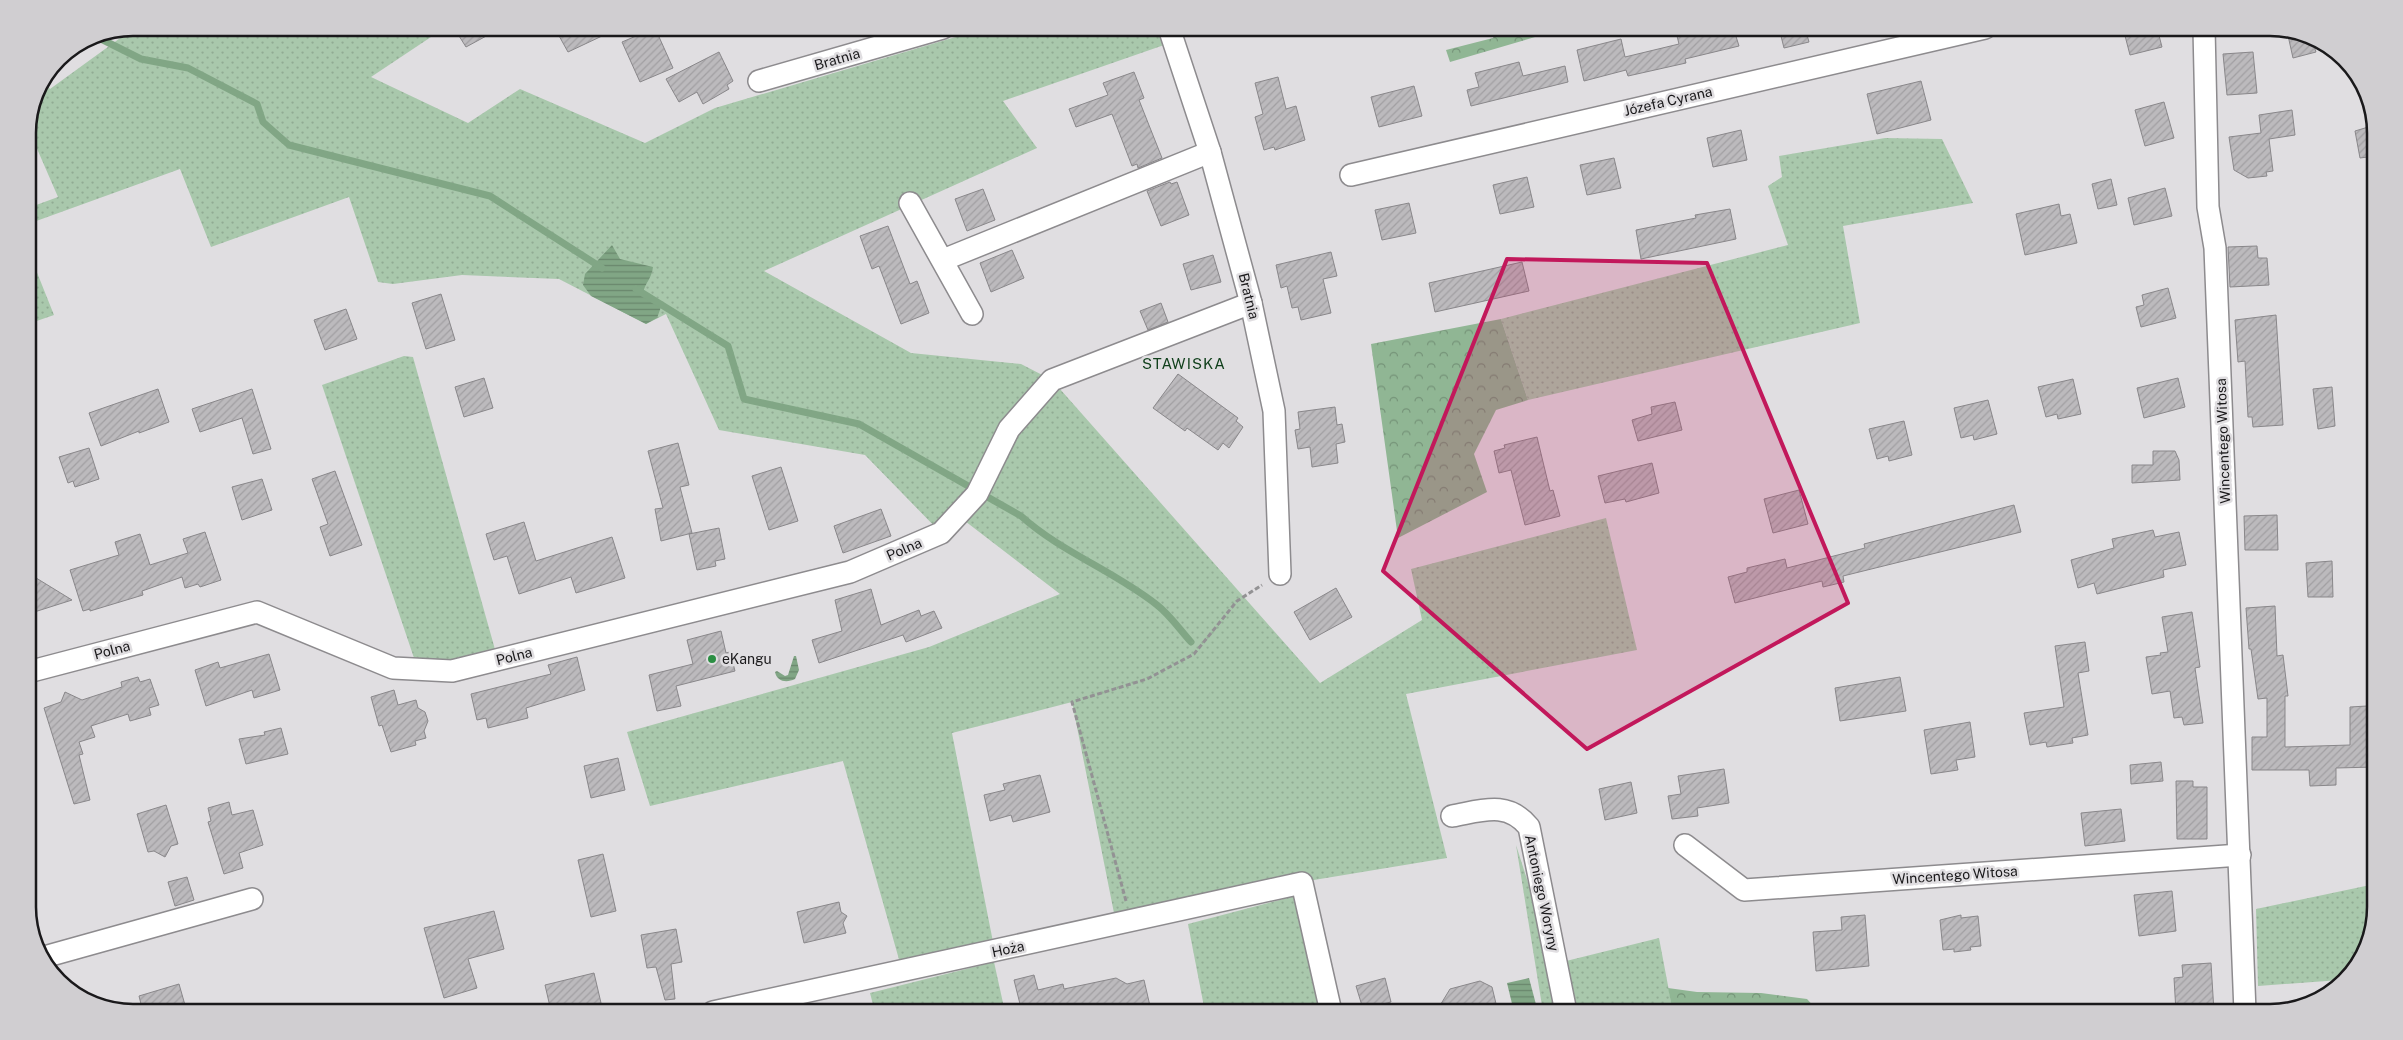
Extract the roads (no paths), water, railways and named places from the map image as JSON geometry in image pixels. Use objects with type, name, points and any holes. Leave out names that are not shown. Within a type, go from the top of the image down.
[{"type":"street","name":"Bratnia","points":[[759,82],[916,36]]},
{"type":"street","name":"Bratnia","points":[[1172,36],[1210,152],[1251,303],[1274,411],[1280,574]]},
{"type":"street","name":"Józefa Cyrana","points":[[1350,175],[1950,36]]},
{"type":"street","name":"Wincentego Witosa","points":[[2204,36],[2208,207],[2215,248],[2245,1004]]},
{"type":"street","points":[[943,260],[1210,152]]},
{"type":"street","points":[[910,203],[972,314]]},
{"type":"street","name":"Polna","points":[[36,670],[257,612],[393,668],[452,671],[850,572],[941,533],[979,490],[1008,429],[1052,380],[1251,303]]},
{"type":"street","name":"Antoniego Woryny","points":[[1452,816],[1506,809],[1519,817],[1529,827],[1564,1004]]},
{"type":"street","name":"Wincentego Witosa","points":[[1685,845],[1744,890],[2240,855]]},
{"type":"street","name":"Hoża","points":[[750,1004],[1302,883],[1329,1004]]},
{"type":"street","points":[[49,956],[252,899]]},
{"type":"waterway","points":[[105,41],[141,59],[188,68],[257,104],[263,122],[289,145],[490,196],[602,268]]},
{"type":"waterway","points":[[636,289],[728,346],[744,399],[859,424],[1021,516],[1053,540],[1140,593],[1166,613],[1191,642]]},
{"type":"place","name":"eKangu","points":[[712,659]]},
{"type":"district","name":"STAWISKA","points":[[1184,364]]}]
